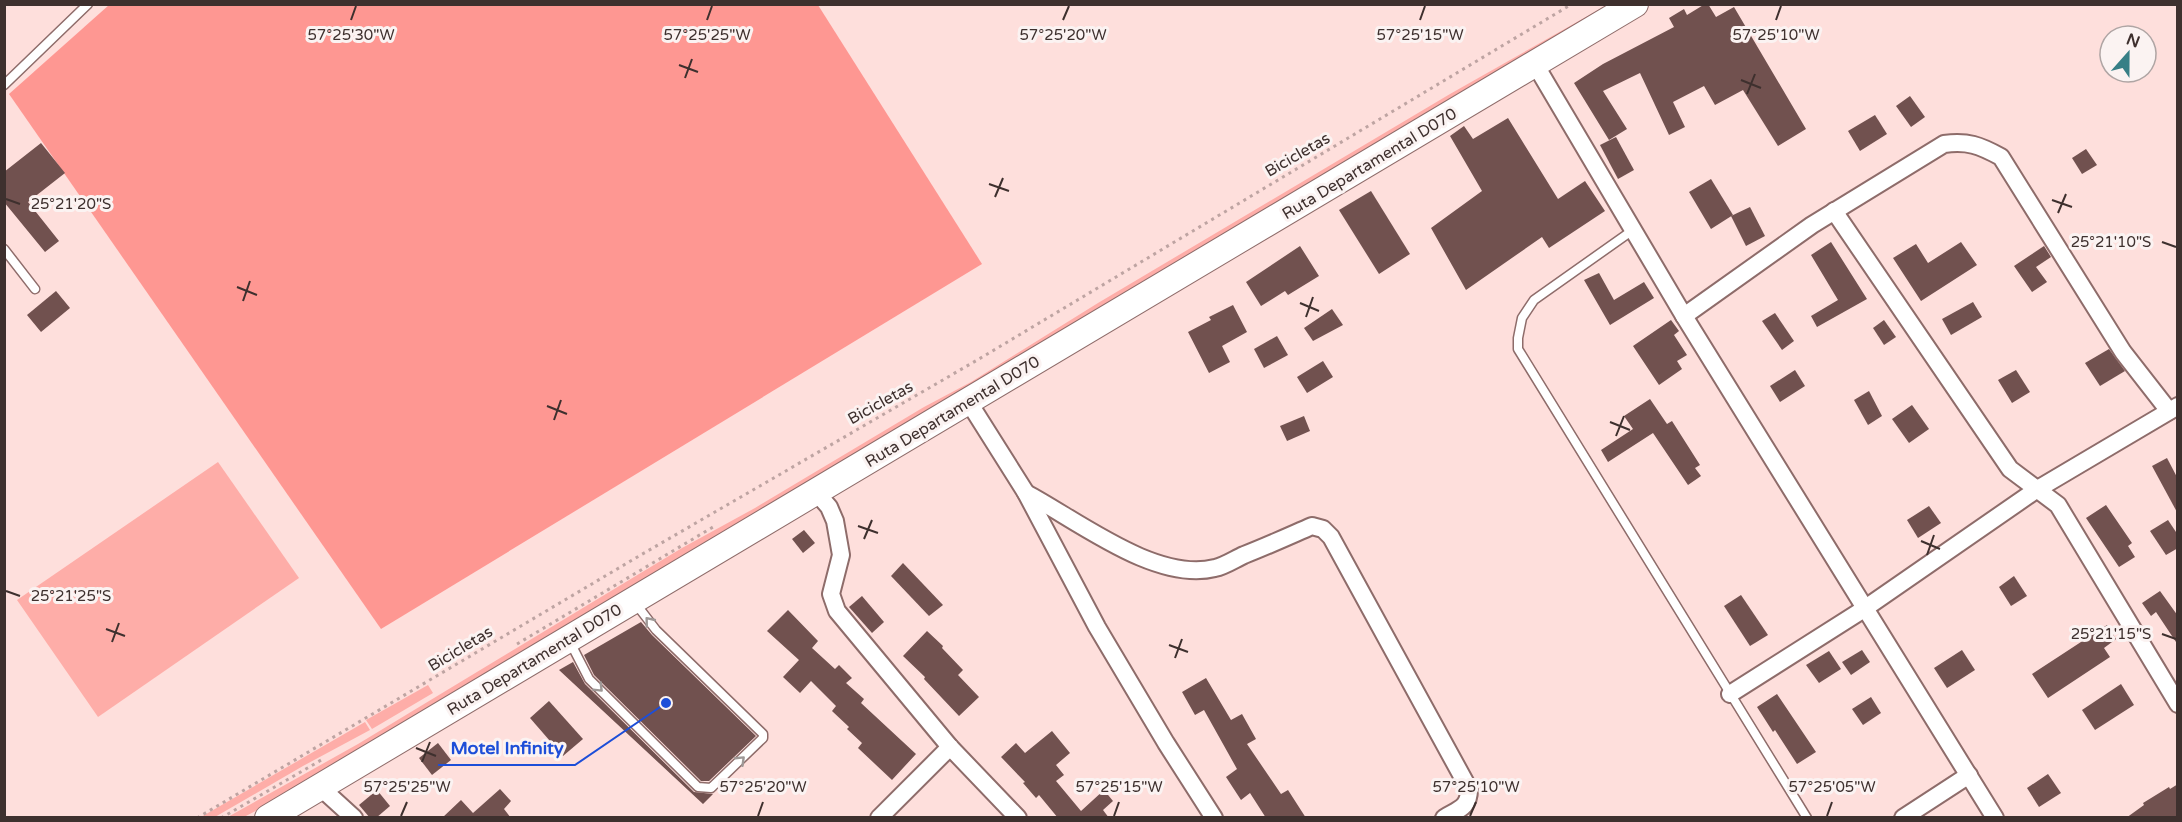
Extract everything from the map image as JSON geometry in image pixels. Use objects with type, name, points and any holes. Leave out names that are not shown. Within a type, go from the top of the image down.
[{"type":"main road","name":"Ruta Departamental D070","points":[[268,818],[1635,4]]},
{"type":"street","points":[[1535,64],[1684,316],[1995,818]]},
{"type":"street","points":[[1684,316],[1834,211],[1944,144],[1963,141],[1982,146],[2001,157],[2123,352],[2173,409],[2036,490],[1864,609],[1730,694]]},
{"type":"street","points":[[1834,211],[2010,469],[2058,506],[2178,704]]},
{"type":"street","points":[[968,401],[1026,493],[1097,627],[1214,818]]},
{"type":"street","points":[[816,492],[829,507],[835,521],[841,555],[831,594],[837,611],[950,747],[1018,818]]},
{"type":"street","points":[[1026,493],[1111,542],[1146,559],[1188,571],[1216,568],[1312,526],[1323,529],[1331,537],[1469,789],[1469,799],[1463,807],[1444,818]]},
{"type":"street","points":[[879,818],[950,747]]},
{"type":"street","points":[[1903,818],[1969,775]]},
{"type":"street","points":[[320,787],[354,818]]},
{"type":"lane","points":[[4,85],[88,4]]},
{"type":"lane","points":[[1634,230],[1534,300],[1522,318],[1518,349],[1807,818]]},
{"type":"lane","points":[[4,249],[35,289]]},
{"type":"lane","points":[[568,639],[589,679],[699,788],[711,788],[763,738],[763,734],[656,630],[633,601]]},
{"type":"path","name":"Bicicletas","points":[[197,818],[639,556],[979,359],[1572,4]]},
{"type":"shaded area","points":[[109,5],[818,5],[982,264],[381,629],[9,94]]},
{"type":"shaded area","points":[[1607,5],[1620,5],[568,624],[315,780],[244,817],[226,818],[358,744],[682,548],[971,382],[1098,303],[1450,94]]},
{"type":"shaded area","points":[[218,462],[299,578],[98,717],[17,600]]},
{"type":"shaded area","points":[[428,685],[433,693],[372,729],[366,720]]},
{"type":"shaded area","points":[[365,722],[370,730],[215,817],[201,817]]},
{"type":"building","points":[[1708,4],[1716,17],[1734,7],[1806,129],[1778,146],[1743,90],[1715,105],[1704,86],[1673,102],[1685,127],[1669,135],[1640,73],[1603,91],[1627,129],[1609,140],[1574,83],[1603,64],[1674,27],[1669,18],[1684,9],[1687,15]]},
{"type":"building","points":[[1910,96],[1925,117],[1911,127],[1896,106]]},
{"type":"building","points":[[1875,115],[1887,134],[1860,151],[1848,131]]},
{"type":"building","points":[[1508,118],[1558,199],[1585,181],[1605,211],[1549,248],[1542,237],[1466,290],[1431,228],[1482,191],[1450,136],[1464,126],[1473,139]]},
{"type":"building","points":[[1616,137],[1634,170],[1618,179],[1600,145]]},
{"type":"building","points":[[41,143],[65,173],[28,202],[59,241],[45,252],[4,202],[4,172]]},
{"type":"building","points":[[2086,149],[2097,165],[2082,174],[2072,158]]},
{"type":"building","points":[[1711,179],[1733,215],[1711,229],[1689,192]]},
{"type":"building","points":[[1371,191],[1410,254],[1379,274],[1339,210]]},
{"type":"building","points":[[1750,207],[1765,236],[1746,246],[1731,216]]},
{"type":"building","points":[[1831,242],[1867,299],[1817,327],[1811,316],[1838,300],[1811,255]]},
{"type":"building","points":[[1961,242],[1977,265],[1921,301],[1893,258],[1916,244],[1928,263]]},
{"type":"building","points":[[1300,246],[1319,276],[1288,295],[1285,291],[1261,306],[1246,282]]},
{"type":"building","points":[[2044,246],[2051,257],[2036,267],[2047,282],[2032,292],[2014,266]]},
{"type":"building","points":[[1599,273],[1614,300],[1644,282],[1654,298],[1610,325],[1584,280]]},
{"type":"building","points":[[56,291],[70,308],[41,332],[27,315]]},
{"type":"building","points":[[1973,302],[1982,317],[1951,335],[1942,319]]},
{"type":"building","points":[[1233,305],[1247,332],[1222,346],[1230,362],[1209,373],[1188,332],[1211,320],[1209,317]]},
{"type":"building","points":[[1332,309],[1343,325],[1313,341],[1304,328]]},
{"type":"building","points":[[1775,313],[1794,341],[1782,350],[1762,321]]},
{"type":"building","points":[[1671,320],[1679,331],[1674,335],[1687,355],[1677,361],[1682,369],[1659,385],[1633,346]]},
{"type":"building","points":[[1884,320],[1896,337],[1884,345],[1873,328]]},
{"type":"building","points":[[1277,336],[1288,355],[1264,368],[1254,349]]},
{"type":"building","points":[[2109,349],[2125,371],[2100,386],[2085,363]]},
{"type":"building","points":[[1323,361],[1333,377],[1307,393],[1297,377]]},
{"type":"building","points":[[1795,370],[1805,386],[1780,402],[1770,386]]},
{"type":"building","points":[[2016,370],[2030,392],[2012,403],[1998,380]]},
{"type":"building","points":[[1869,391],[1882,416],[1868,425],[1854,400]]},
{"type":"building","points":[[1650,399],[1667,424],[1672,421],[1700,465],[1695,468],[1701,476],[1688,485],[1653,433],[1608,462],[1601,450],[1633,429],[1624,416]]},
{"type":"building","points":[[1912,405],[1929,429],[1909,443],[1892,419]]},
{"type":"building","points":[[1304,416],[1310,431],[1287,441],[1280,426]]},
{"type":"building","points":[[2167,458],[2178,479],[2178,514],[2152,466]]},
{"type":"building","points":[[2106,505],[2132,543],[2128,546],[2135,557],[2119,567],[2086,518]]},
{"type":"building","points":[[1929,506],[1941,523],[1918,538],[1907,520]]},
{"type":"building","points":[[2168,520],[2178,535],[2178,548],[2166,555],[2150,531]]},
{"type":"building","points":[[804,530],[815,543],[803,553],[792,539]]},
{"type":"building","points":[[903,563],[943,605],[929,616],[891,576]]},
{"type":"building","points":[[2014,576],[2027,596],[2011,606],[1999,587]]},
{"type":"building","points":[[2160,591],[2178,616],[2178,645],[2156,612],[2151,616],[2142,603]]},
{"type":"building","points":[[1741,595],[1768,635],[1750,646],[1724,606]]},
{"type":"building","points":[[862,596],[884,622],[872,633],[849,607]]},
{"type":"building","points":[[788,610],[818,641],[812,648],[835,669],[839,665],[852,678],[846,683],[864,699],[861,703],[916,754],[892,780],[858,748],[862,743],[832,711],[836,706],[811,681],[800,693],[783,677],[799,660],[767,631]]},
{"type":"building","points":[[641,622],[756,736],[709,781],[701,781],[594,675],[584,655]]},
{"type":"building","points":[[2107,625],[2116,639],[2104,648],[2110,657],[2048,698],[2032,674]]},
{"type":"building","points":[[927,631],[963,670],[958,675],[979,697],[959,716],[903,656]]},
{"type":"building","points":[[1862,650],[1870,662],[1851,675],[1842,662]]},
{"type":"building","points":[[1962,650],[1975,670],[1947,688],[1934,668]]},
{"type":"building","points":[[1829,651],[1841,669],[1819,683],[1806,665]]},
{"type":"building","points":[[573,662],[585,684],[694,792],[713,794],[703,804],[559,670]]},
{"type":"building","points":[[1206,678],[1231,720],[1242,714],[1256,739],[1247,744],[1281,794],[1288,790],[1306,818],[1266,818],[1250,793],[1241,800],[1226,777],[1237,769],[1204,710],[1195,715],[1182,692]]},
{"type":"building","points":[[2121,684],[2134,705],[2095,730],[2082,710]]},
{"type":"building","points":[[1777,694],[1816,752],[1797,764],[1757,707]]},
{"type":"building","points":[[1871,697],[1881,713],[1863,725],[1852,709]]},
{"type":"building","points":[[549,701],[583,739],[563,756],[530,718]]},
{"type":"building","points":[[1052,731],[1070,753],[1056,765],[1064,775],[1056,781],[1081,811],[1104,790],[1113,801],[1103,810],[1109,818],[1058,818],[1039,795],[1036,798],[1023,783],[1025,782],[1001,757],[1016,743],[1025,753]]},
{"type":"building","points":[[438,743],[451,760],[432,775],[419,758]]},
{"type":"building","points":[[2048,774],[2061,793],[2039,807],[2027,788]]},
{"type":"building","points":[[2178,784],[2178,818],[2126,818],[2144,805],[2143,803]]},
{"type":"building","points":[[500,789],[511,801],[504,809],[511,818],[442,818],[461,800],[473,813]]},
{"type":"building","points":[[377,790],[390,806],[376,818],[370,818],[359,805]]},
{"type":"place","name":"Motel Infinity","points":[[666,703]]}]
